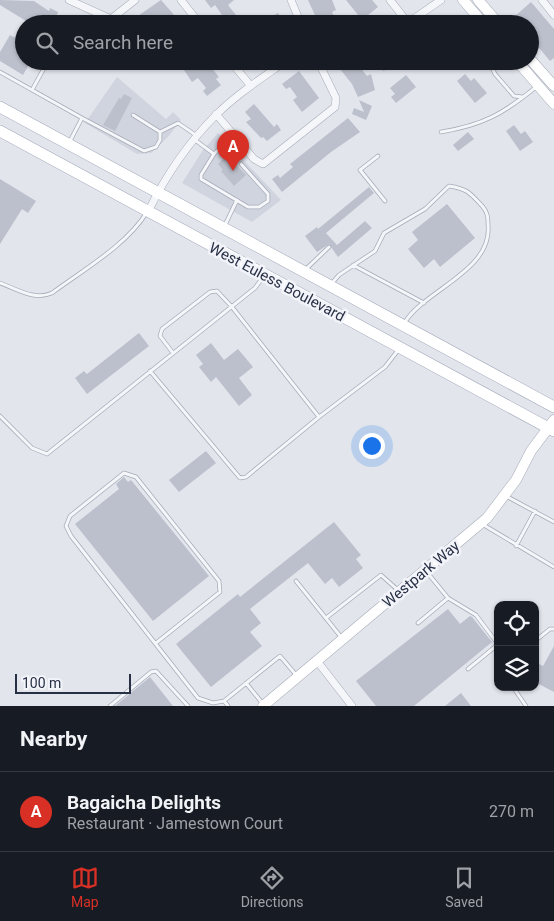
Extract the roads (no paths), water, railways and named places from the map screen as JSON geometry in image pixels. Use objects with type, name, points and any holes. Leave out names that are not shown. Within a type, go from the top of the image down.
[{"type":"main road","name":"West Euless Boulevard","points":[[0,107],[554,407]]},
{"type":"main road","name":"West Euless Boulevard","points":[[0,131],[399,348],[552,426]]},
{"type":"main road","points":[[264,275],[275,256]]},
{"type":"street","points":[[69,0],[100,15]]},
{"type":"street","points":[[116,15],[135,0]]},
{"type":"street","points":[[181,0],[193,15]]},
{"type":"street","points":[[291,0],[297,15]]},
{"type":"street","points":[[390,0],[402,15]]},
{"type":"street","points":[[419,15],[441,0]]},
{"type":"street","points":[[463,0],[476,15]]},
{"type":"street","points":[[478,0],[491,15]]},
{"type":"street","points":[[542,0],[554,15]]},
{"type":"street","points":[[539,69],[554,86],[542,89]]},
{"type":"street","points":[[238,70],[251,86]]},
{"type":"street","points":[[148,212],[158,193],[196,138],[216,114],[273,70]]},
{"type":"street","points":[[216,114],[254,159],[263,164],[335,107],[336,98],[322,70]]},
{"type":"street","points":[[525,70],[554,104]]},
{"type":"street","name":"Westpark Way","points":[[263,706],[481,523],[505,496],[552,426]]},
{"type":"street","points":[[317,661],[352,706]]},
{"type":"lane","points":[[32,90],[43,70]]},
{"type":"lane","points":[[493,70],[514,96],[524,97]]},
{"type":"lane","points":[[0,72],[144,151],[156,147],[160,140],[160,132]]},
{"type":"lane","points":[[441,132],[479,123],[507,110],[524,97],[542,89]]},
{"type":"lane","points":[[133,115],[160,132]]},
{"type":"lane","points":[[68,144],[82,118]]},
{"type":"lane","points":[[160,132],[178,123],[214,154]]},
{"type":"lane","points":[[237,160],[222,148],[214,154],[201,175],[201,179],[237,200],[256,208],[264,204],[268,196],[241,164]]},
{"type":"lane","points":[[378,156],[360,170],[385,201]]},
{"type":"lane","points":[[330,286],[338,275],[375,251],[384,233],[425,209],[449,186],[466,189],[487,212],[489,235],[483,252],[411,312],[403,325]]},
{"type":"lane","points":[[223,228],[237,200]]},
{"type":"lane","points":[[0,283],[33,296],[45,296],[126,237],[148,212]]},
{"type":"lane","points":[[304,272],[329,247]]},
{"type":"lane","points":[[353,265],[424,303]]},
{"type":"lane","points":[[0,416],[32,448],[47,454],[255,288],[264,275]]},
{"type":"lane","points":[[173,353],[162,340],[160,332],[213,290],[219,293],[232,306],[319,417]]},
{"type":"lane","points":[[150,371],[240,478],[246,477],[319,417],[385,367],[399,348]]},
{"type":"lane","points":[[156,643],[220,592],[221,587],[219,581],[136,476],[124,473],[70,516],[66,526],[71,536],[198,698],[213,703],[224,701],[280,656],[298,677]]},
{"type":"lane","points":[[505,496],[554,522]]},
{"type":"lane","points":[[516,546],[535,511]]},
{"type":"lane","points":[[481,523],[516,546],[554,567]]},
{"type":"lane","points":[[426,570],[448,598],[457,605],[471,611],[497,643],[496,646],[468,669]]},
{"type":"lane","points":[[326,618],[381,575],[400,592]]},
{"type":"lane","points":[[296,581],[343,639]]},
{"type":"lane","points":[[418,623],[448,598]]},
{"type":"lane","points":[[539,638],[554,628]]},
{"type":"lane","points":[[110,706],[151,672],[156,671],[188,706]]},
{"type":"lane","points":[[246,684],[263,706]]},
{"type":"lane","points":[[516,691],[526,706]]},
{"type":"lane","points":[[224,701],[228,706]]},
{"type":"place","name":"Bagaicha Delights","points":[[233,171]]}]
